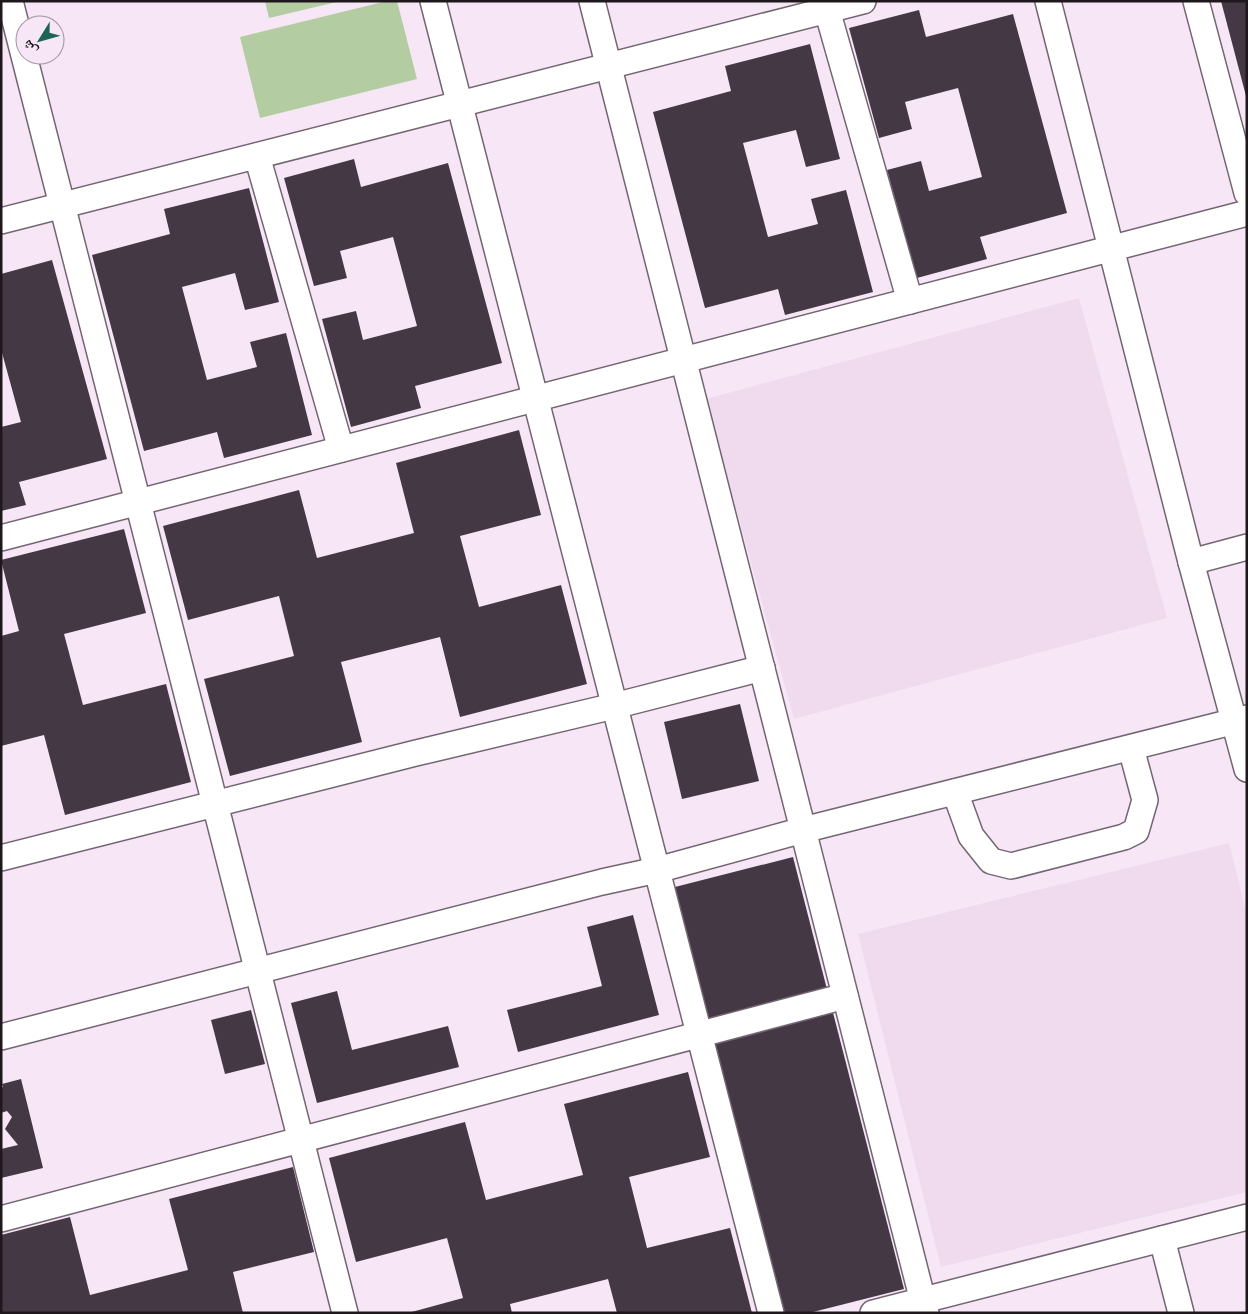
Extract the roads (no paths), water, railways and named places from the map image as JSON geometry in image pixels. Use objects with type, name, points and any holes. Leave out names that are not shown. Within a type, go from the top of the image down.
[{"type":"street","points":[[10,1],[345,1313]]},
{"type":"street","points":[[433,1],[771,1313]]},
{"type":"street","points":[[592,1],[924,1306]]},
{"type":"street","points":[[1,220],[863,1]]},
{"type":"street","points":[[1048,1],[1191,562],[1241,720],[1247,769]]},
{"type":"street","points":[[1196,1],[1247,193]]},
{"type":"street","points":[[828,10],[910,301]]},
{"type":"street","points":[[257,156],[340,449]]},
{"type":"street","points":[[1,538],[1247,213]]},
{"type":"street","points":[[1191,562],[1247,547]]},
{"type":"street","points":[[1,858],[762,668]]},
{"type":"street","points":[[1,1037],[656,870],[803,830],[1241,720]]},
{"type":"street","points":[[955,792],[971,836],[991,861],[1012,866],[1124,838],[1136,831],[1145,800],[1131,748]]},
{"type":"street","points":[[1,1219],[845,996]]},
{"type":"street","points":[[874,1313],[924,1306],[1247,1217]]},
{"type":"street","points":[[1162,1239],[1181,1313]]}]
